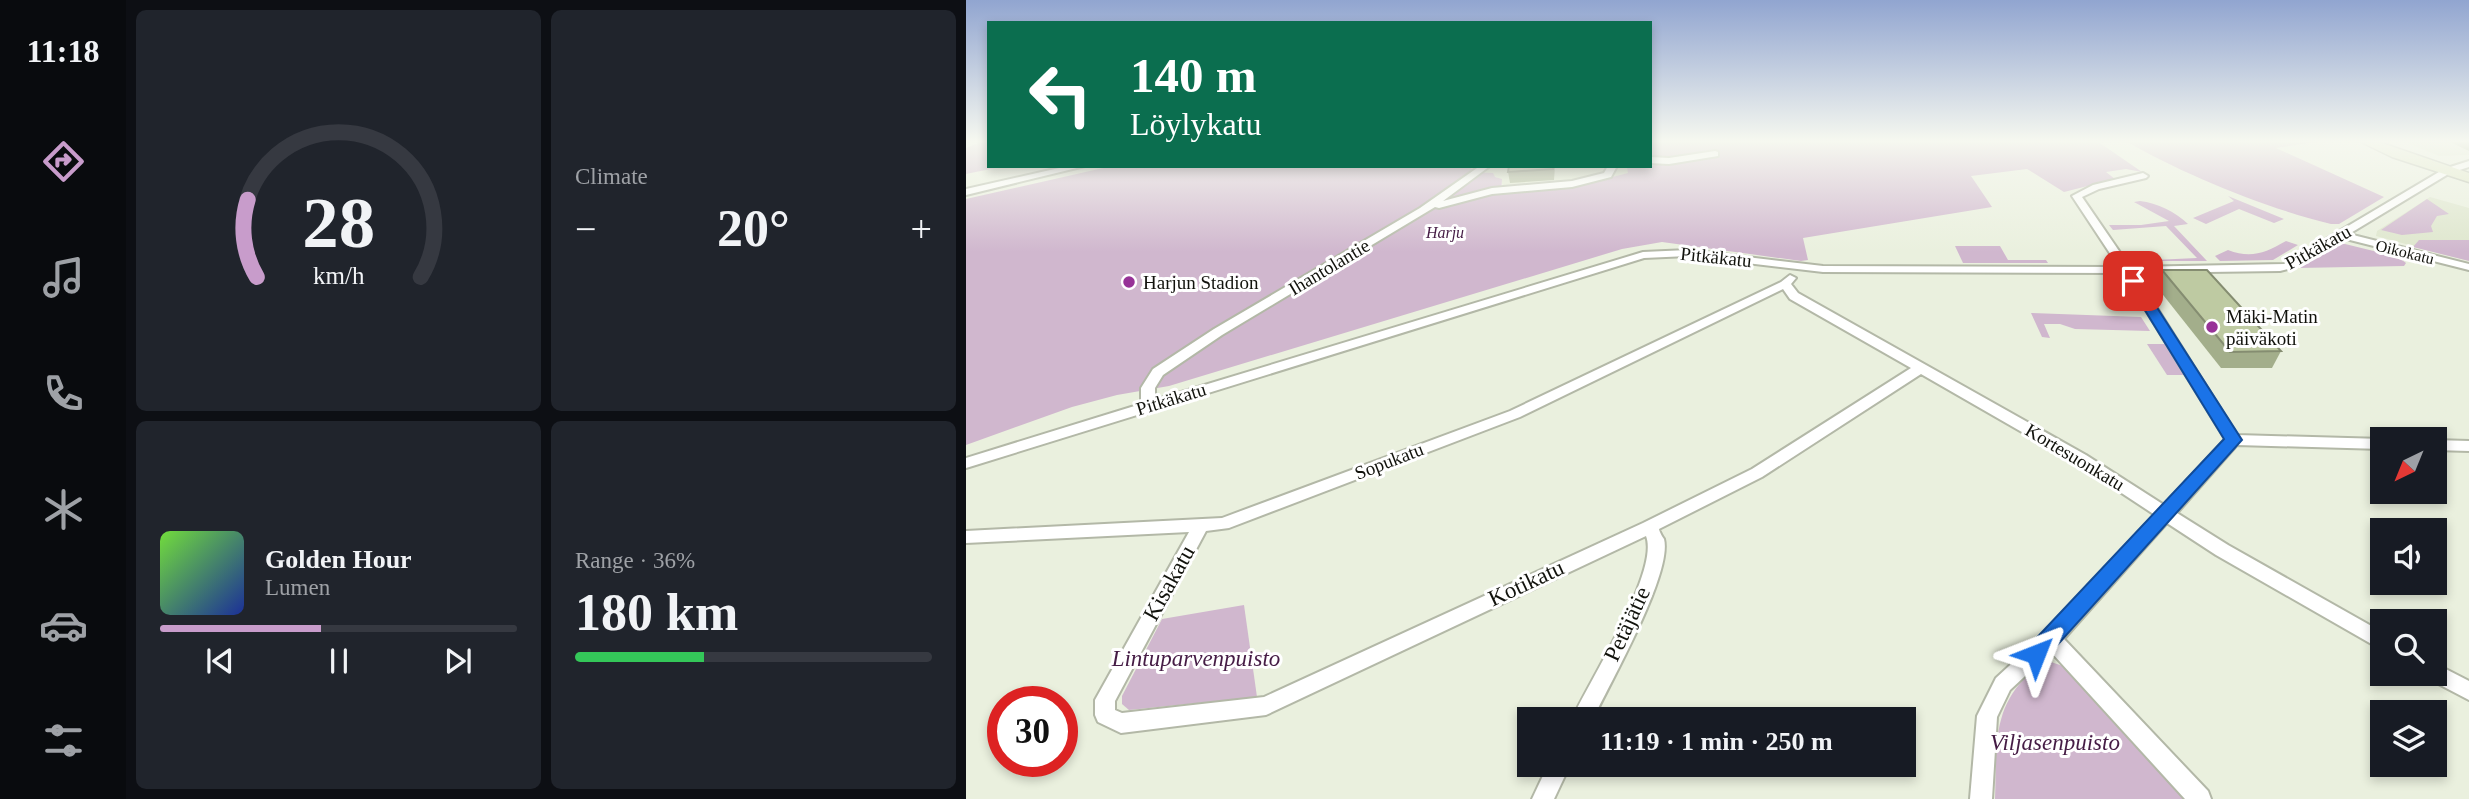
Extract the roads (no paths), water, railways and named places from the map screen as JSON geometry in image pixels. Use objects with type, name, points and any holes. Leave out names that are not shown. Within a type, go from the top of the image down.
[{"type":"street","points":[[966,192],[1021,178]]},
{"type":"street","name":"Ihantolantie","points":[[1148,406],[1148,388],[1158,372],[1218,332],[1424,209],[1468,178]]},
{"type":"street","name":"Ihantolantie","points":[[1424,209],[1492,191],[1580,183],[1596,178]]},
{"type":"street","points":[[2133,178],[2096,187],[2077,196],[2233,440]]},
{"type":"street","name":"Pitkäkatu","points":[[966,463],[1643,255],[1686,253],[1796,268],[2280,268],[2443,178]]},
{"type":"street","name":"Oikokatu","points":[[2342,235],[2469,267]]},
{"type":"street","points":[[1785,284],[1796,268]]},
{"type":"street","name":"Kortesuonkatu","points":[[1785,284],[1794,296],[2081,459],[2222,550],[2370,635]]},
{"type":"street","name":"Sopukatu","points":[[966,537],[1223,524],[1515,414],[1785,284]]},
{"type":"street","name":"Kotikatu","points":[[1105,715],[1121,723],[1266,706],[1649,527],[1757,473],[1922,368]]},
{"type":"street","points":[[1981,799],[1987,716],[2003,684],[2052,639],[2233,440],[2370,444]]},
{"type":"street","points":[[2447,445],[2469,446]]},
{"type":"street","name":"Kisakatu","points":[[1105,715],[1105,700],[1200,527]]},
{"type":"street","name":"Petäjätie","points":[[1587,707],[1643,594],[1654,563],[1656,541],[1649,527]]},
{"type":"street","points":[[2052,639],[2200,799]]},
{"type":"street","points":[[2447,679],[2469,691]]},
{"type":"street","points":[[1543,799],[1553,777]]},
{"type":"place","name":"Harjun Stadion","points":[[1129,282]]},
{"type":"place","name":"Mäki-Matin päiväkoti","points":[[2212,327]]},
{"type":"park label","name":"Harju","points":[[1445,232]]},
{"type":"park label","name":"Lintuparvenpuisto","points":[[1196,658]]},
{"type":"park label","name":"Viljasenpuisto","points":[[2055,742]]}]
